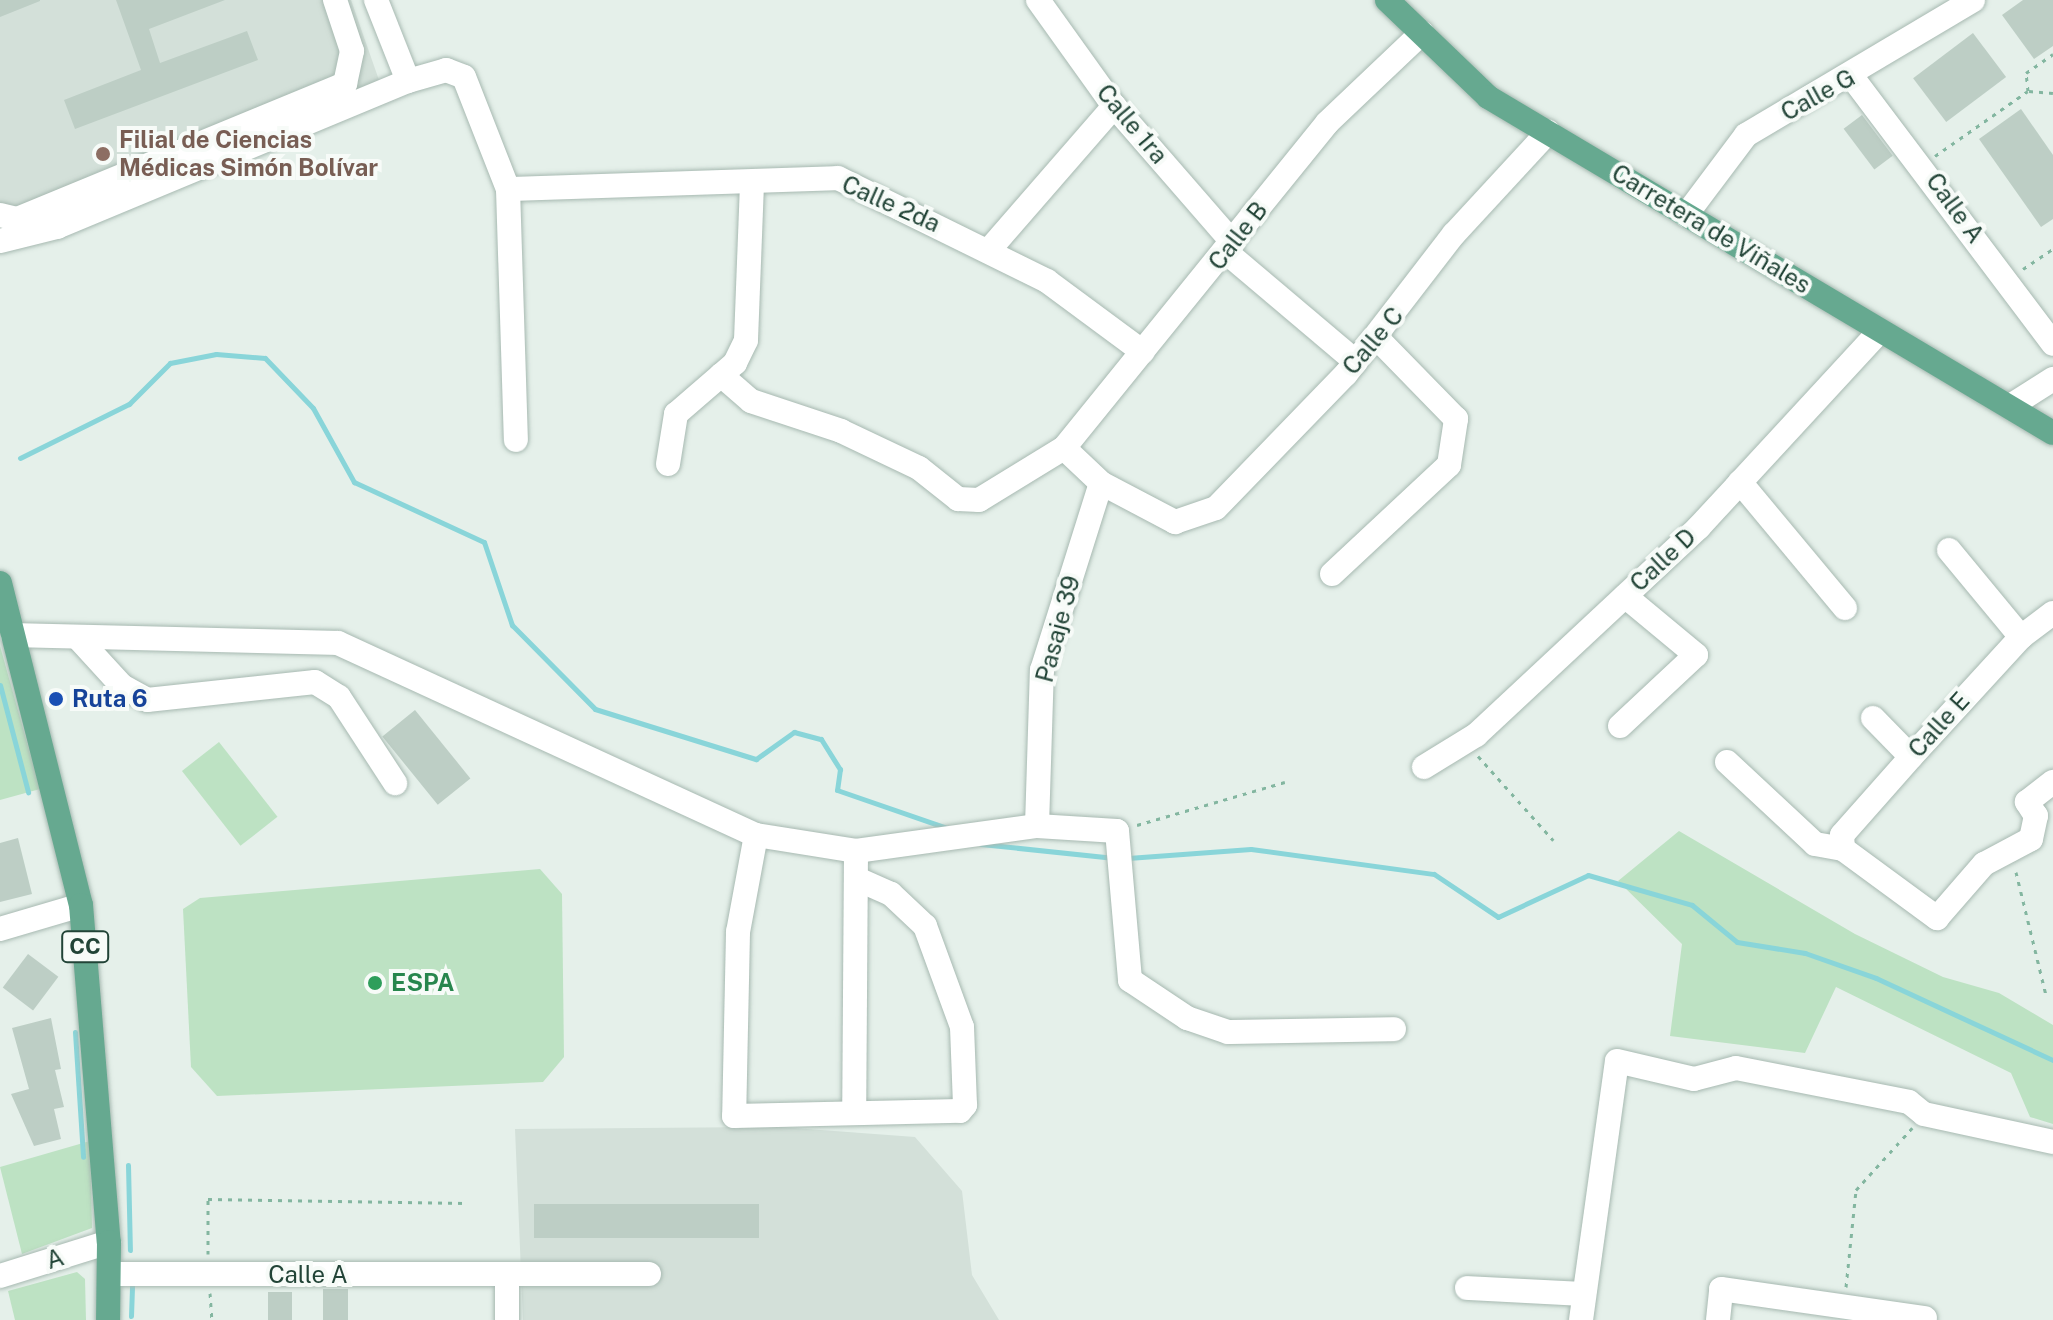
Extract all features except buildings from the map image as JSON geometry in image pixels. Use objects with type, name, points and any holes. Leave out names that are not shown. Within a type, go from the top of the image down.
[{"type":"main road","name":"Carretera de Viñales","points":[[1387,0],[1488,97],[1880,331],[2012,405],[2053,433]]},
{"type":"main road","name":"CC","points":[[0,583],[81,905],[109,1242],[108,1320]]},
{"type":"street","points":[[0,215],[17,219],[334,92],[351,74],[352,51],[335,0]]},
{"type":"street","points":[[376,0],[408,81]]},
{"type":"street","name":"Calle 1ra","points":[[1038,0],[1114,106],[1230,247],[1356,362]]},
{"type":"street","name":"Calle G","points":[[1686,215],[1746,135],[1852,77],[1973,0]]},
{"type":"street","name":"Calle B","points":[[721,375],[751,401],[841,431],[919,468],[958,499],[979,500],[1064,448],[1230,247],[1327,123],[1422,33]]},
{"type":"street","points":[[0,241],[57,227],[408,81],[446,70],[464,77],[508,189],[516,440]]},
{"type":"street","name":"Calle A","points":[[1852,77],[1923,164],[2053,344]]},
{"type":"street","points":[[989,250],[1114,106]]},
{"type":"street","name":"Calle C","points":[[1101,483],[1175,522],[1216,508],[1356,362],[1454,234],[1548,132]]},
{"type":"street","name":"Calle 2da","points":[[508,189],[838,178],[1047,281],[1143,352]]},
{"type":"street","points":[[668,464],[676,414],[721,375],[746,340],[752,182]]},
{"type":"street","name":"Calle D","points":[[1424,767],[1466,741],[1625,596],[1740,482],[1880,331]]},
{"type":"street","points":[[1332,574],[1449,465],[1456,419],[1377,338]]},
{"type":"street","points":[[2012,405],[2053,379]]},
{"type":"street","points":[[1064,448],[1101,483]]},
{"type":"street","points":[[1740,482],[1845,608]]},
{"type":"street","name":"Pasaje 39","points":[[1037,826],[1042,670],[1101,483]]},
{"type":"street","points":[[1949,550],[2021,637]]},
{"type":"street","points":[[1620,726],[1696,655],[1625,596]]},
{"type":"street","name":"Calle E","points":[[1843,849],[1842,835],[1911,757],[2021,637],[2053,613]]},
{"type":"street","points":[[13,635],[338,643],[756,835],[856,851],[1037,826],[1120,852],[1130,980],[1187,1018],[1228,1032],[1394,1029]]},
{"type":"street","points":[[78,638],[122,686],[147,700],[315,682],[339,697],[395,783]]},
{"type":"street","points":[[1873,718],[1911,757]]},
{"type":"street","points":[[1727,762],[1815,844],[1843,849],[1937,918],[1984,864],[2011,853],[2037,829],[2027,802],[2053,782]]},
{"type":"street","points":[[756,835],[738,932],[734,1116],[960,1111],[965,1105],[962,1027],[925,926],[891,894],[857,879]]},
{"type":"street","points":[[854,1111],[856,851]]},
{"type":"street","points":[[0,929],[81,905]]},
{"type":"street","points":[[1581,1320],[1581,1294],[1617,1061],[1694,1079],[1736,1068],[1909,1102],[1924,1114],[2053,1142]]},
{"type":"street","name":"A","points":[[0,1276],[109,1242]]},
{"type":"street","name":"Calle A","points":[[109,1274],[649,1274]]},
{"type":"street","points":[[507,1276],[507,1320]]},
{"type":"street","points":[[1467,1288],[1581,1294]]},
{"type":"street","points":[[1718,1320],[1721,1289],[1925,1318]]},
{"type":"path","points":[[2028,91],[2026,73],[2053,54]]},
{"type":"path","points":[[1923,164],[2028,91],[2053,93]]},
{"type":"path","points":[[2007,280],[2053,249]]},
{"type":"path","points":[[1466,741],[1553,840]]},
{"type":"path","points":[[1120,852],[1285,782]]},
{"type":"path","points":[[2011,853],[2046,995]]},
{"type":"path","points":[[1843,1306],[1856,1190],[1924,1114]]},
{"type":"path","points":[[208,1199],[466,1203]]},
{"type":"shaded area","name":"Filial de Ciencias Médicas Simón Bolívar","points":[[0,0],[351,0],[380,83],[0,226]]},
{"type":"shaded area","points":[[780,1127],[915,1137],[962,1191],[972,1275],[999,1320],[523,1320],[515,1129]]},
{"type":"green space","points":[[0,646],[40,789],[0,800]]},
{"type":"green space","points":[[219,742],[277,817],[240,846],[182,771]]},
{"type":"green space","points":[[1679,831],[1855,934],[1943,977],[1999,993],[2053,1025],[2053,1124],[2030,1117],[2011,1073],[1836,987],[1805,1053],[1670,1036],[1682,944],[1618,881]]},
{"type":"green space","name":"ESPA","points":[[540,869],[562,894],[564,1057],[543,1082],[217,1096],[191,1067],[183,909],[200,898]]},
{"type":"green space","points":[[90,1141],[92,1228],[22,1254],[0,1167]]},
{"type":"green space","points":[[77,1272],[85,1279],[86,1320],[15,1320],[8,1291]]},
{"type":"waterway","points":[[20,458],[129,404],[170,363],[216,354],[265,358],[313,408],[354,482],[484,542],[512,625],[595,709],[756,759],[794,732],[821,739],[840,769],[837,790],[947,828]]},
{"type":"waterway","points":[[0,685],[28,792]]},
{"type":"waterway","points":[[981,844],[1114,858]]},
{"type":"waterway","points":[[1128,858],[1251,849],[1434,874],[1498,917],[1588,875],[1692,905],[1737,942],[1805,953],[1876,978],[2053,1060]]},
{"type":"waterway","points":[[75,1032],[83,1157]]},
{"type":"waterway","points":[[128,1165],[130,1250]]},
{"type":"waterway","points":[[131,1316],[132,1285]]},
{"type":"place","name":"Filial de Ciencias Médicas Simón Bolívar","points":[[103,154]]},
{"type":"place","name":"Ruta 6","points":[[56,699]]},
{"type":"place","name":"ESPA","points":[[375,983]]}]
